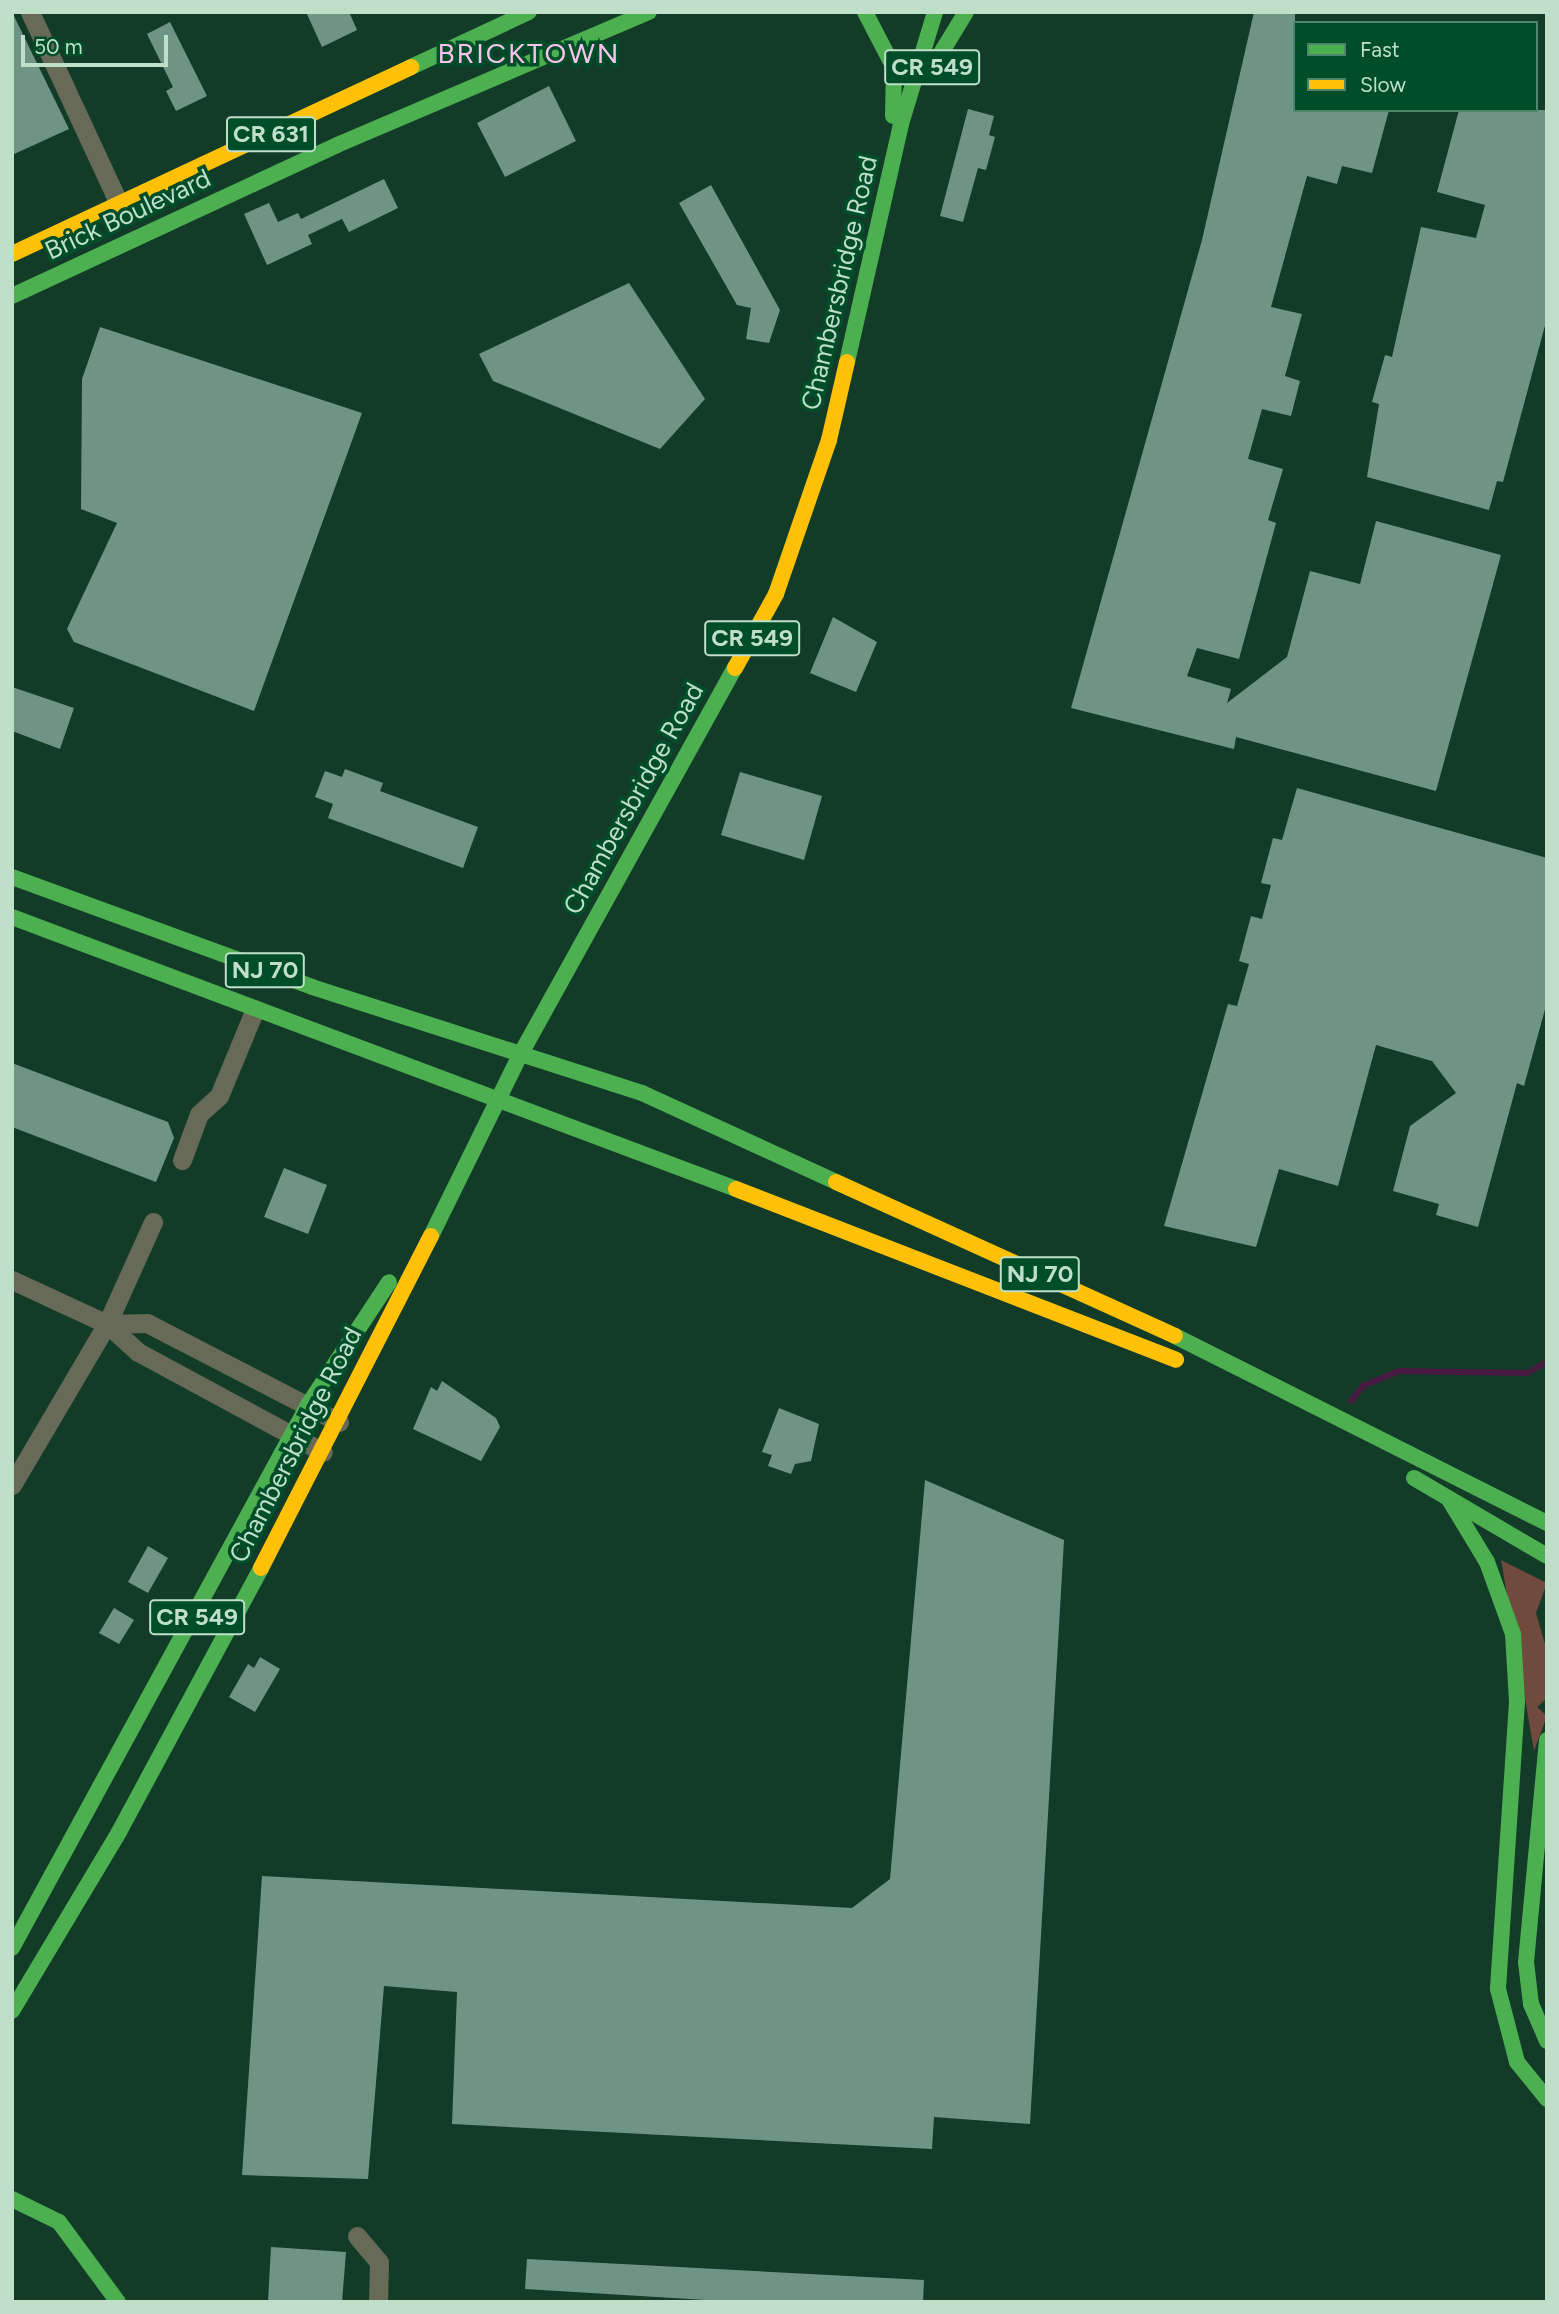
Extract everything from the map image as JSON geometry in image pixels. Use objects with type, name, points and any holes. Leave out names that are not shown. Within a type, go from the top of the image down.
[{"type":"main road","name":"Brick Boulevard","points":[[12,254],[529,12]]},
{"type":"main road","name":"Brick Boulevard","points":[[12,296],[515,69],[649,12]]},
{"type":"main road","points":[[865,12],[894,68],[893,159]]},
{"type":"main road","name":"Chambersbridge Road","points":[[12,2011],[119,1832],[339,1422],[449,1191],[519,1056],[776,594],[829,440],[901,124],[935,12]]},
{"type":"main road","name":"CR 549","points":[[901,124],[966,12]]},
{"type":"main road","name":"NJ 70","points":[[12,877],[519,1056],[642,1093],[1251,1371],[1547,1523]]},
{"type":"main road","name":"NJ 70","points":[[12,917],[499,1097],[1197,1369],[1446,1495],[1547,1556]]},
{"type":"main road","name":"Chambersbridge Road","points":[[12,1948],[307,1405],[449,1191]]},
{"type":"main road","points":[[1446,1495],[1487,1562],[1513,1634],[1517,1702],[1498,1989],[1517,2062],[1547,2099]]},
{"type":"main road","points":[[1547,1740],[1526,1962],[1531,2004],[1547,2041]]},
{"type":"main road","points":[[12,2199],[59,2222],[118,2302]]},
{"type":"street","points":[[30,12],[119,204]]},
{"type":"street","points":[[182,1160],[200,1114],[219,1096],[255,1009]]},
{"type":"street","points":[[12,1485],[107,1324],[152,1223]]},
{"type":"street","points":[[12,1280],[107,1324],[138,1352],[323,1452]]},
{"type":"street","points":[[107,1324],[147,1324],[339,1422]]},
{"type":"street","points":[[357,2236],[379,2262],[378,2302]]},
{"type":"shaded area","points":[[1501,1560],[1547,1583],[1536,1613],[1547,1651],[1547,1698],[1537,1707],[1547,1716],[1534,1751]]},
{"type":"building","points":[[12,12],[69,129],[12,155]]},
{"type":"building","points":[[306,12],[349,12],[357,30],[322,47]]},
{"type":"building","points":[[1254,12],[1295,12],[1293,112],[1388,112],[1372,173],[1342,166],[1337,184],[1307,176],[1271,307],[1302,314],[1285,376],[1300,381],[1291,416],[1262,409],[1248,459],[1283,469],[1268,520],[1276,523],[1239,659],[1197,648],[1187,676],[1231,689],[1227,703],[1287,657],[1310,571],[1360,584],[1376,521],[1501,555],[1436,791],[1236,737],[1234,749],[1071,708],[1202,240]]},
{"type":"building","points":[[170,22],[207,96],[176,111],[166,91],[173,87],[147,34]]},
{"type":"building","points":[[549,86],[576,141],[505,177],[477,123]]},
{"type":"building","points":[[968,109],[994,116],[989,135],[995,137],[986,170],[978,168],[963,222],[940,216]]},
{"type":"building","points":[[1547,110],[1547,318],[1503,482],[1497,481],[1489,510],[1367,477],[1379,404],[1372,402],[1385,355],[1392,357],[1421,227],[1476,238],[1485,205],[1437,192],[1458,112]]},
{"type":"building","points":[[384,179],[398,208],[349,232],[342,219],[308,235],[312,244],[267,265],[244,214],[269,203],[278,222],[298,213],[301,219]]},
{"type":"building","points":[[711,185],[780,310],[769,343],[746,339],[751,308],[737,305],[679,203]]},
{"type":"building","points":[[629,283],[705,399],[660,449],[493,381],[479,354]]},
{"type":"building","points":[[100,327],[362,413],[254,711],[74,642],[67,629],[117,523],[81,509],[82,379]]},
{"type":"building","points":[[833,617],[877,642],[856,692],[810,673]]},
{"type":"building","points":[[12,687],[74,708],[60,749],[12,731]]},
{"type":"building","points":[[345,769],[383,783],[380,791],[478,827],[463,868],[328,818],[333,804],[315,797],[325,771],[342,777]]},
{"type":"building","points":[[740,772],[822,796],[804,860],[721,835]]},
{"type":"building","points":[[1297,788],[1547,858],[1547,1002],[1524,1086],[1517,1083],[1478,1227],[1436,1215],[1439,1204],[1393,1191],[1410,1126],[1456,1093],[1432,1061],[1376,1045],[1338,1186],[1279,1169],[1256,1247],[1164,1226],[1228,1004],[1237,1006],[1249,964],[1239,961],[1251,916],[1262,919],[1271,885],[1261,883],[1273,838],[1282,840]]},
{"type":"building","points":[[12,1063],[168,1122],[174,1138],[156,1182],[12,1127]]},
{"type":"building","points":[[284,1168],[327,1185],[308,1234],[264,1217]]},
{"type":"building","points":[[442,1381],[496,1418],[500,1427],[481,1461],[413,1429],[431,1387],[437,1391]]},
{"type":"building","points":[[779,1408],[819,1424],[811,1461],[795,1464],[791,1474],[768,1466],[772,1455],[762,1452]]},
{"type":"building","points":[[925,1480],[1064,1540],[1030,2124],[934,2117],[932,2149],[452,2124],[457,1992],[384,1986],[368,2179],[242,2175],[262,1876],[852,1908],[890,1879]]},
{"type":"building","points":[[148,1546],[168,1558],[148,1593],[128,1582]]},
{"type":"building","points":[[114,1608],[134,1620],[119,1644],[99,1633]]},
{"type":"building","points":[[260,1657],[280,1669],[255,1712],[229,1697],[248,1664],[254,1668]]},
{"type":"building","points":[[271,2247],[346,2252],[342,2302],[268,2302]]},
{"type":"building","points":[[527,2259],[924,2280],[923,2302],[739,2302],[525,2289]]},
{"type":"waterway","points":[[1351,1401],[1363,1386],[1398,1371],[1527,1373],[1547,1362]]},
{"type":"traffic: fast","points":[[411,67],[529,12]]},
{"type":"traffic: fast","points":[[12,296],[337,145],[649,12]]},
{"type":"traffic: fast","points":[[865,12],[894,68],[893,116]]},
{"type":"traffic: fast","points":[[847,362],[901,124],[935,12]]},
{"type":"traffic: fast","points":[[930,71],[966,12]]},
{"type":"traffic: fast","points":[[431,1236],[519,1057],[735,668]]},
{"type":"traffic: fast","points":[[12,877],[312,987],[642,1093],[836,1182]]},
{"type":"traffic: fast","points":[[12,917],[736,1189]]},
{"type":"traffic: fast","points":[[12,1948],[308,1405],[389,1282]]},
{"type":"traffic: fast","points":[[1175,1336],[1547,1523]]},
{"type":"traffic: fast","points":[[1414,1478],[1547,1556]]},
{"type":"traffic: fast","points":[[1450,1501],[1487,1562],[1513,1634],[1517,1702],[1498,1989],[1517,2062],[1547,2099]]},
{"type":"traffic: fast","points":[[12,2011],[119,1832],[261,1568]]},
{"type":"traffic: fast","points":[[1547,1740],[1526,1962],[1531,2004],[1547,2041]]},
{"type":"traffic: fast","points":[[12,2199],[59,2222],[118,2302]]},
{"type":"traffic: slow","points":[[12,254],[411,67]]},
{"type":"traffic: slow","points":[[735,668],[776,594],[829,440],[847,362]]},
{"type":"traffic: slow","points":[[836,1182],[1175,1336]]},
{"type":"traffic: slow","points":[[736,1189],[1176,1360]]},
{"type":"traffic: slow","points":[[261,1568],[431,1236]]},
{"type":"district","name":"BRICKTOWN","points":[[529,53]]}]
